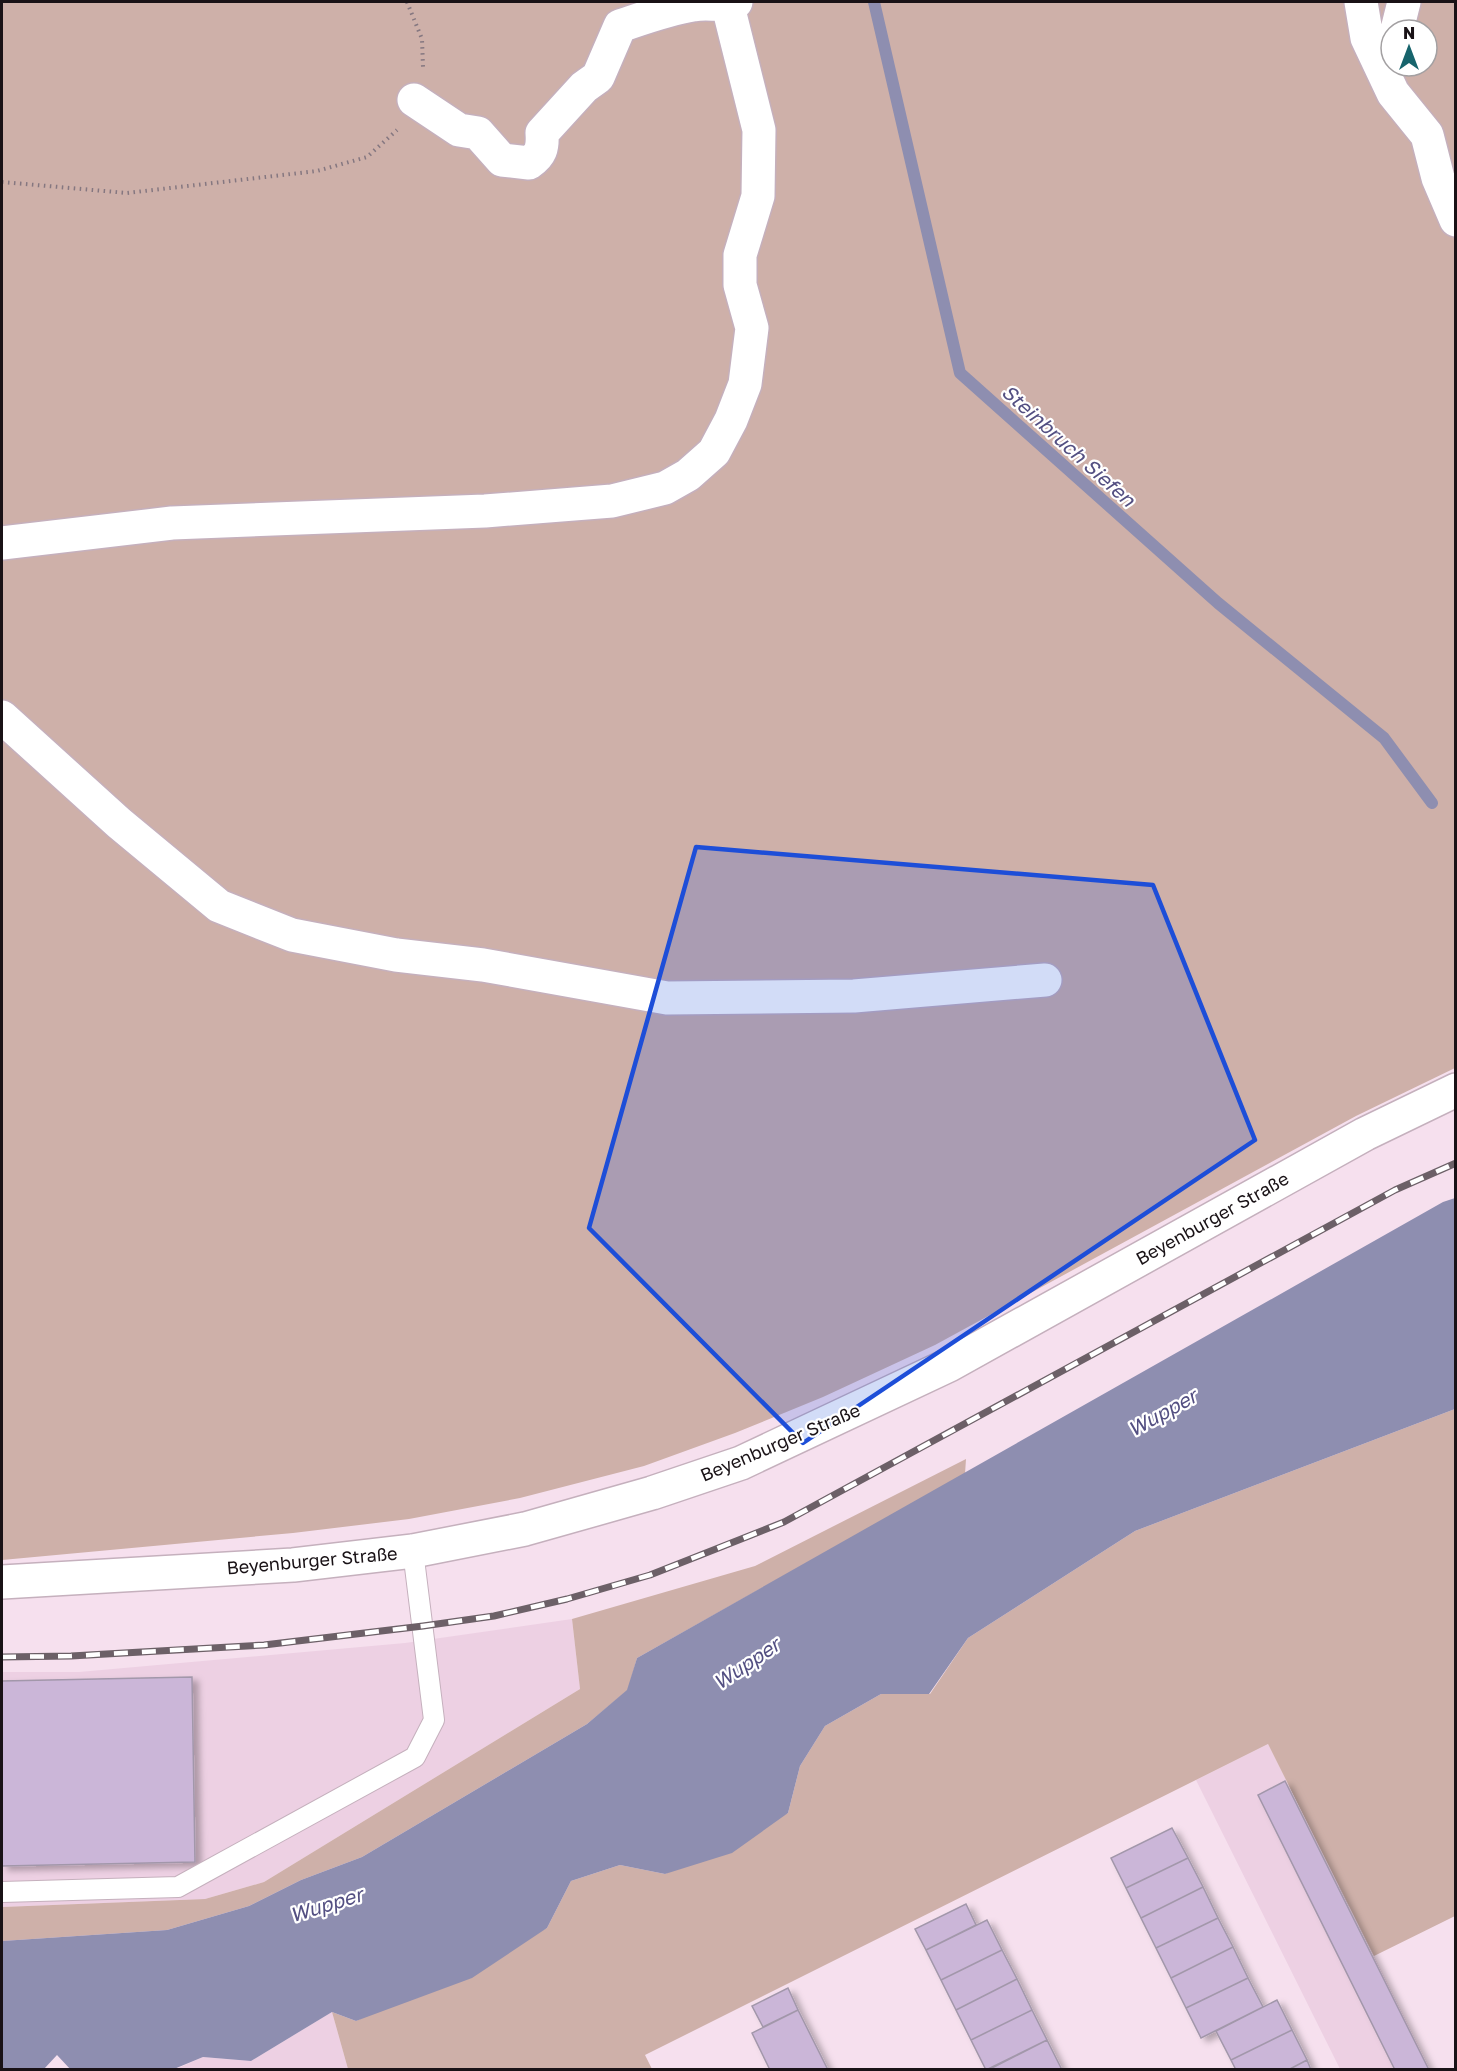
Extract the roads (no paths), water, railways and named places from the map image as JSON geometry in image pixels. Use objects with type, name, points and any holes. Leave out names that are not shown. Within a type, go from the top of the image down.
[{"type":"street","points":[[1361,2],[1367,38],[1427,135],[1438,178],[1455,220]]},
{"type":"street","points":[[1400,18],[1404,2]]},
{"type":"street","points":[[2,543],[172,523],[485,511],[612,501],[665,488],[688,475],[714,452],[731,420],[745,384],[752,328],[740,285],[740,255],[758,196],[759,130],[730,3],[695,4],[620,26],[598,77],[584,87],[542,134],[543,146],[539,156],[529,163],[502,160],[478,133],[459,130],[414,100]]},
{"type":"street","points":[[2,717],[119,823],[219,906],[291,935],[396,955],[483,965],[667,998],[854,996],[1045,981]]},
{"type":"street","name":"Beyenburger Straße","points":[[2,1582],[293,1564],[413,1551],[525,1528],[652,1493],[741,1463],[949,1365],[1365,1134],[1455,1090]]},
{"type":"lane","points":[[2,1892],[178,1887],[415,1758],[434,1720],[413,1551]]},
{"type":"water","name":"Wupper","points":[[1455,1198],[1455,1409],[1135,1531],[968,1638],[929,1694],[881,1694],[825,1726],[800,1766],[788,1813],[732,1853],[665,1874],[620,1865],[571,1881],[547,1928],[472,1978],[356,2021],[332,2012],[251,2061],[203,2057],[174,2069],[71,2070],[57,2055],[44,2069],[2,2069],[2,1941],[167,1930],[249,1906],[301,1880],[362,1857],[587,1724],[627,1690],[637,1658],[1443,1202]]},
{"type":"waterway","name":"Steinbruch Siefen","points":[[874,2],[960,373],[1218,603],[1384,738],[1432,803]]},
{"type":"railway","points":[[2,1657],[71,1656],[264,1645],[423,1626],[494,1616],[567,1599],[650,1575],[784,1522],[1395,1190],[1456,1163]]}]
